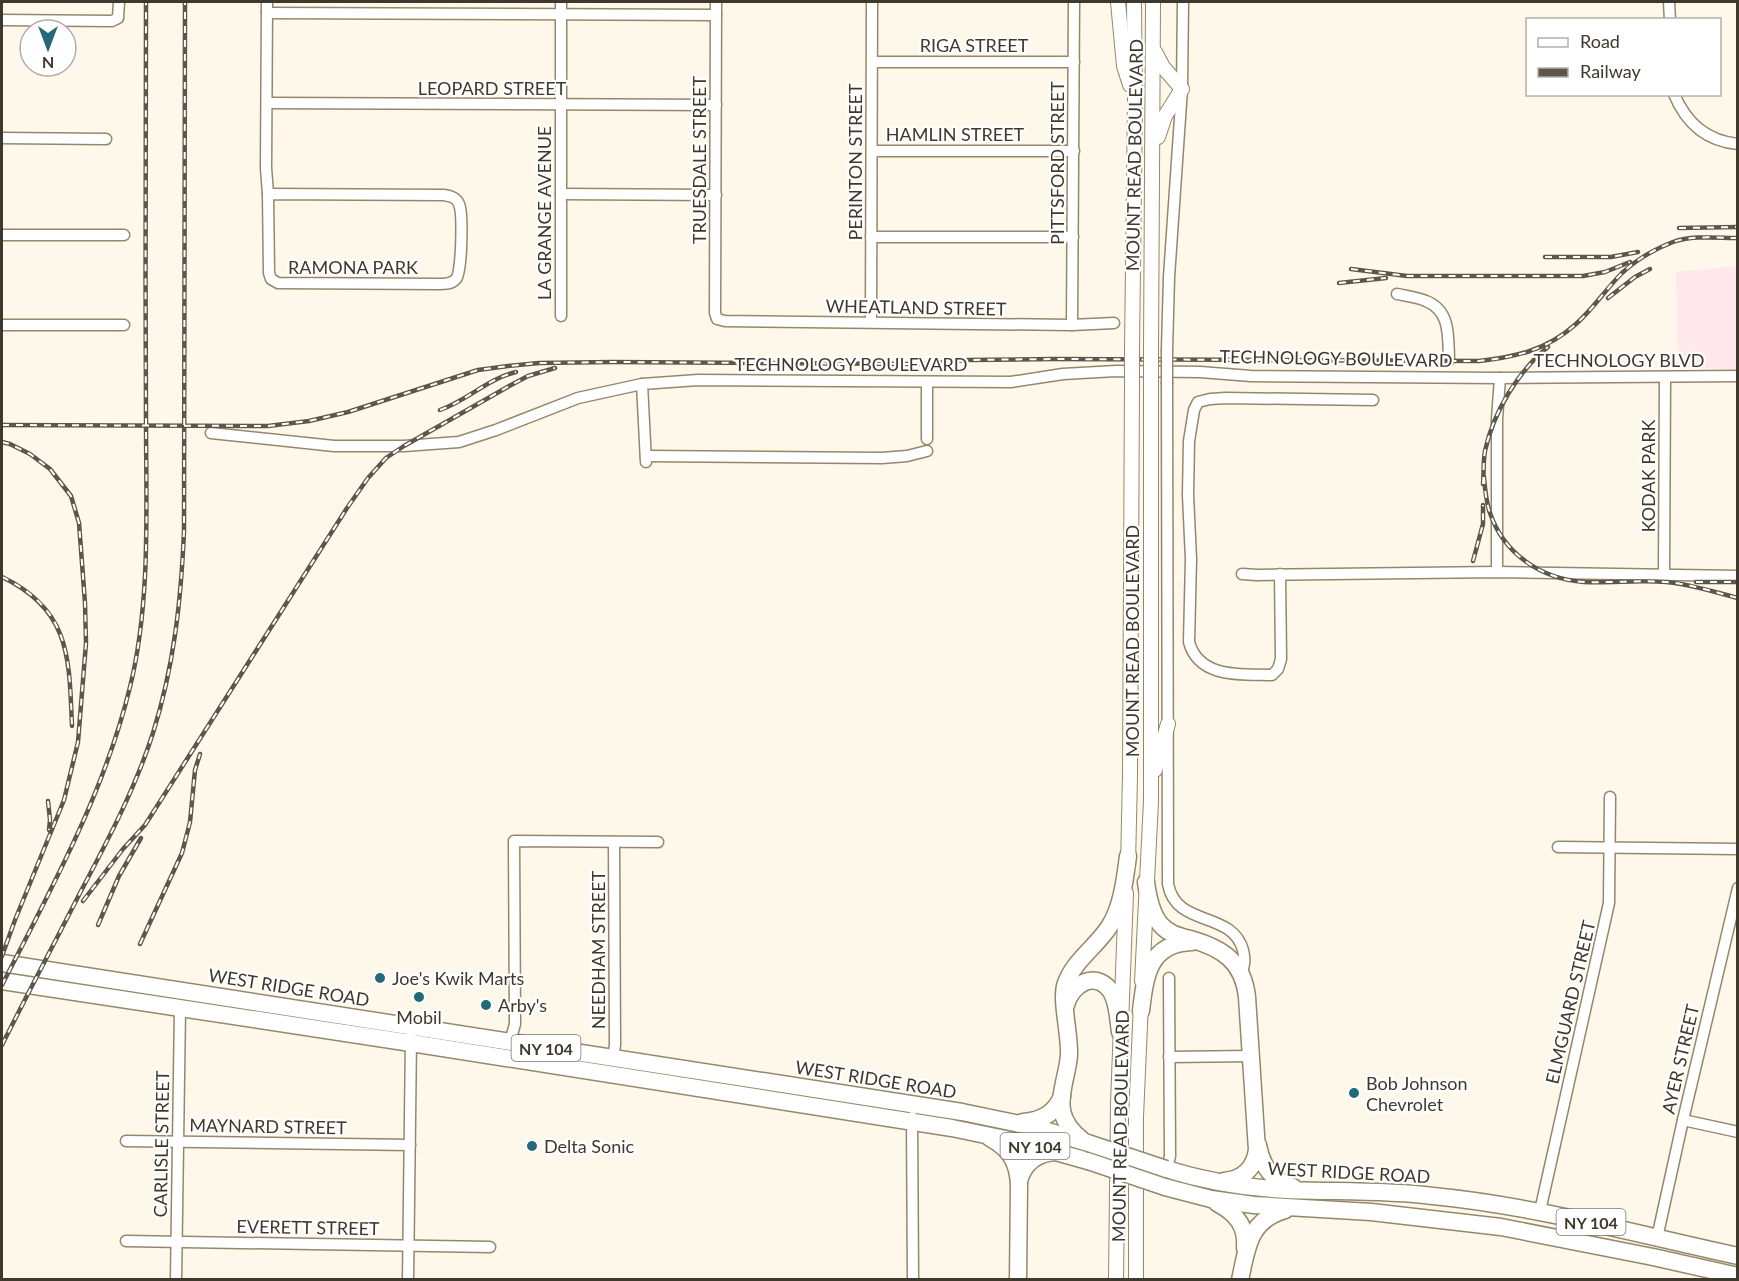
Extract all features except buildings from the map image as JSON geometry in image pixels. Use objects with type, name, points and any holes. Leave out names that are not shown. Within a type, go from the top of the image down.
[{"type":"highway","points":[[1088,1143],[1077,1136],[1063,1114],[1062,1096],[1069,1055],[1064,994],[1066,984],[1075,968],[1104,934],[1115,917],[1128,856]]},
{"type":"highway","points":[[1146,882],[1152,910],[1161,925],[1174,934],[1205,943],[1224,953],[1241,973],[1247,992],[1257,1141],[1256,1158],[1248,1172],[1234,1179],[1209,1180]]},
{"type":"highway","points":[[1141,1011],[1147,977],[1157,956],[1166,948],[1174,945],[1189,942],[1205,943]]},
{"type":"highway","name":"WEST RIDGE ROAD","points":[[2,963],[981,1134],[1059,1152],[1165,1188],[1196,1196],[1239,1203],[1371,1212],[1501,1227],[1737,1276]]},
{"type":"highway","name":"WEST RIDGE ROAD","points":[[2,981],[180,1008],[411,1035],[510,1042],[962,1112],[1013,1122],[1088,1143],[1166,1170],[1209,1180],[1258,1188],[1443,1197],[1540,1211],[1737,1256]]},
{"type":"highway","points":[[1066,1012],[1068,997],[1075,987],[1089,981],[1099,983],[1108,988],[1113,996],[1120,1032]]},
{"type":"highway","points":[[1013,1122],[1045,1117],[1056,1108],[1062,1096]]},
{"type":"highway","points":[[981,1134],[1000,1144],[1010,1153],[1016,1167],[1019,1185],[1018,1280]]},
{"type":"highway","points":[[1257,1141],[1262,1161],[1270,1174],[1286,1185],[1305,1191]]},
{"type":"highway","points":[[1019,1185],[1022,1171],[1031,1159],[1046,1153],[1059,1152]]},
{"type":"highway","points":[[1196,1196],[1217,1203],[1238,1218],[1245,1234],[1245,1257]]},
{"type":"highway","points":[[1318,1209],[1352,1203],[1431,1203],[1443,1197]]},
{"type":"highway","points":[[1240,1280],[1251,1236],[1263,1220],[1277,1212],[1297,1208]]},
{"type":"main road","points":[[1119,2],[1124,66],[1135,98]]},
{"type":"main road","name":"MOUNT READ BOULEVARD","points":[[1116,1280],[1116,1163],[1131,764],[1134,2]]},
{"type":"main road","name":"MOUNT READ BOULEVARD","points":[[1136,1280],[1136,1117],[1150,801],[1153,2]]},
{"type":"main road","points":[[1153,50],[1163,67],[1182,89],[1158,131],[1153,166]]},
{"type":"main road","points":[[1150,801],[1156,761],[1168,724]]},
{"type":"street","points":[[2,20],[111,21],[116,20],[119,14],[119,2]]},
{"type":"street","points":[[267,2],[266,168],[268,194]]},
{"type":"street","name":"LA GRANGE AVENUE","points":[[561,2],[561,316]]},
{"type":"street","name":"TRUESDALE STREET","points":[[716,2],[715,313],[717,319]]},
{"type":"street","name":"PERINTON STREET","points":[[871,322],[872,2]]},
{"type":"street","name":"PITTSFORD STREET","points":[[1072,325],[1074,2]]},
{"type":"street","name":"MOUNT READ BOULEVARD","points":[[1183,2],[1182,89],[1169,277],[1167,350],[1167,874],[1170,892],[1178,906],[1185,911],[1220,924],[1236,936],[1244,956],[1244,967],[1241,973]]},
{"type":"street","points":[[1669,2],[1670,18]]},
{"type":"street","points":[[267,13],[716,15]]},
{"type":"street","name":"RIGA STREET","points":[[873,62],[1074,62]]},
{"type":"street","points":[[1675,96],[1679,107],[1693,126],[1716,140],[1737,144]]},
{"type":"street","name":"LEOPARD STREET","points":[[267,103],[716,105]]},
{"type":"street","points":[[2,138],[106,139]]},
{"type":"street","name":"HAMLIN STREET","points":[[872,151],[1074,151]]},
{"type":"street","name":"RAMONA PARK","points":[[268,194],[444,195],[453,197],[459,203],[461,213],[461,264],[458,277],[451,282],[439,284],[278,283],[271,279],[268,273],[268,194]]},
{"type":"street","points":[[561,194],[716,195]]},
{"type":"street","points":[[2,235],[124,235]]},
{"type":"street","points":[[871,237],[1073,237]]},
{"type":"street","points":[[1397,294],[1427,301],[1441,310],[1448,327],[1449,360]]},
{"type":"street","name":"WHEATLAND STREET","points":[[717,319],[725,321],[1072,325],[1114,323]]},
{"type":"street","points":[[2,325],[124,325]]},
{"type":"street","name":"TECHNOLOGY BOULEVARD","points":[[211,433],[334,446],[404,446],[459,442],[578,398],[642,384],[698,380],[1011,381],[1063,374],[1116,371],[1500,378]]},
{"type":"street","name":"KODAK PARK","points":[[1664,575],[1665,376]]},
{"type":"street","name":"TECHNOLOGY BLVD","points":[[1500,378],[1737,376]]},
{"type":"street","points":[[1497,572],[1497,419],[1500,378]]},
{"type":"street","points":[[927,382],[927,439]]},
{"type":"street","points":[[642,384],[646,460],[882,458],[907,456],[927,451]]},
{"type":"street","points":[[1280,574],[1281,659],[1278,669],[1272,675],[1226,674],[1206,665],[1191,651],[1189,642],[1191,559],[1188,495],[1189,441],[1194,410],[1198,402],[1226,398],[1373,400]]},
{"type":"street","points":[[1242,574],[1497,572],[1737,576]]},
{"type":"street","name":"ELMGUARD STREET","points":[[1540,1211],[1610,903],[1610,797]]},
{"type":"street","points":[[510,1042],[515,1024],[514,841],[658,842]]},
{"type":"street","name":"NEEDHAM STREET","points":[[613,1058],[615,1045],[614,842]]},
{"type":"street","points":[[1558,847],[1737,849]]},
{"type":"street","name":"AYER STREET","points":[[1658,1238],[1737,888]]},
{"type":"street","points":[[1166,1170],[1170,1160],[1169,978]]},
{"type":"street","name":"CARLISLE STREET","points":[[176,1280],[180,1008]]},
{"type":"street","points":[[408,1280],[411,1035]]},
{"type":"street","points":[[1169,1057],[1252,1056]]},
{"type":"street","points":[[912,1105],[913,1280]]},
{"type":"street","points":[[1683,1120],[1737,1131]]},
{"type":"street","name":"MAYNARD STREET","points":[[126,1141],[410,1145]]},
{"type":"street","name":"EVERETT STREET","points":[[126,1241],[490,1247]]},
{"type":"shaded area","points":[[1737,266],[1737,369],[1678,368],[1676,272]]},
{"type":"railway","points":[[2,985],[57,877],[91,803],[119,727],[137,655],[146,554],[146,2]]},
{"type":"railway","points":[[2,1045],[129,794],[153,733],[171,658],[181,583],[184,531],[185,2]]},
{"type":"railway","points":[[1679,228],[1738,227]]},
{"type":"railway","points":[[2,425],[268,426],[309,421],[348,412],[478,370],[539,363],[920,364],[967,360],[1055,359],[1479,361],[1530,351],[1554,340],[1582,318],[1628,268],[1660,248],[1689,238],[1738,238]]},
{"type":"railway","points":[[1545,257],[1611,257],[1638,252]]},
{"type":"railway","points":[[1351,269],[1407,276],[1583,276],[1605,272],[1630,262]]},
{"type":"railway","points":[[1608,298],[1635,277],[1650,269]]},
{"type":"railway","points":[[1339,283],[1386,278]]},
{"type":"railway","points":[[1483,484],[1485,451],[1494,422],[1517,380],[1548,347]]},
{"type":"railway","points":[[83,901],[123,849],[145,825],[368,478],[386,458],[404,446],[528,376],[555,368]]},
{"type":"railway","points":[[440,410],[460,401],[496,379],[516,372]]},
{"type":"railway","points":[[2,442],[30,454],[50,469],[71,496],[79,523],[86,643],[78,742],[64,800],[2,956]]},
{"type":"railway","points":[[1484,477],[1490,513],[1496,528],[1515,552],[1539,570],[1568,580],[1666,582],[1693,586],[1738,598]]},
{"type":"railway","points":[[1473,561],[1483,524],[1483,505]]},
{"type":"railway","points":[[2,577],[25,590],[42,605],[54,621],[62,638],[70,679],[72,726]]},
{"type":"railway","points":[[1696,582],[1738,582]]},
{"type":"railway","points":[[140,944],[182,853],[190,822],[195,770],[200,754]]},
{"type":"railway","points":[[48,801],[49,830]]},
{"type":"railway","points":[[98,925],[119,876],[141,838]]},
{"type":"place","name":"Joe's Kwik Marts","points":[[380,978]]},
{"type":"place","name":"Mobil","points":[[419,997]]},
{"type":"place","name":"Arby's","points":[[486,1005]]},
{"type":"place","name":"Bob Johnson Chevrolet","points":[[1354,1093]]},
{"type":"place","name":"Delta Sonic","points":[[532,1146]]}]
